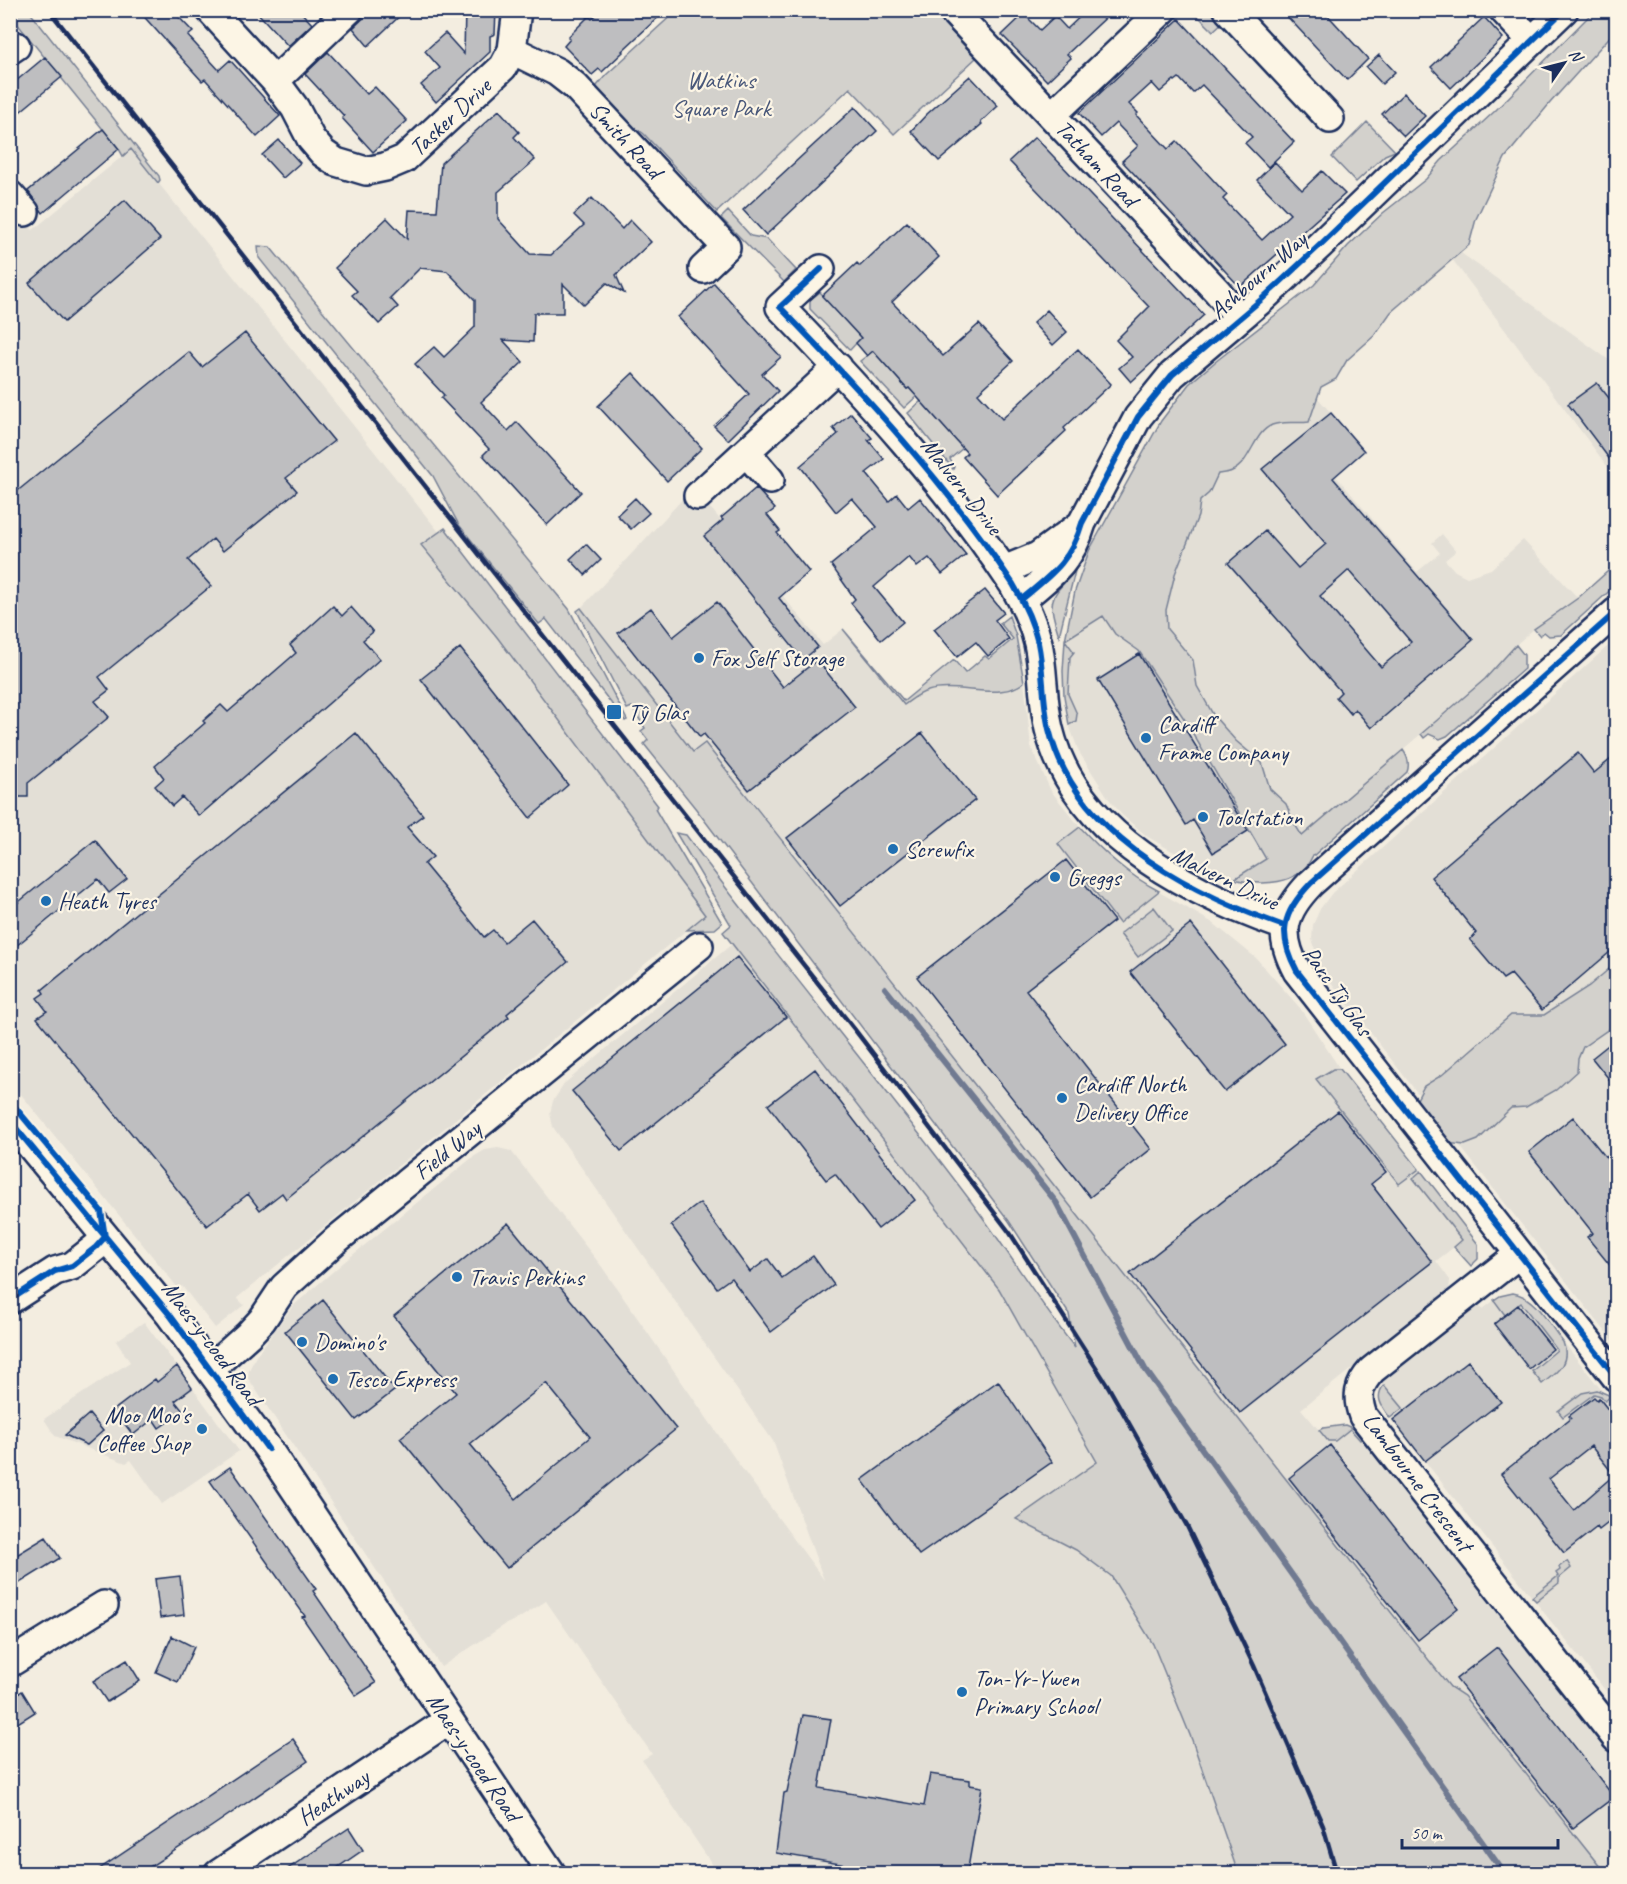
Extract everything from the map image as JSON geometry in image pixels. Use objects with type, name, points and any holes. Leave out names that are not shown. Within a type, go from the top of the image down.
[{"type":"street","name":"Tasker Drive","points":[[210,10],[275,81],[295,108],[311,139],[323,153],[336,162],[366,171],[386,167],[404,159],[420,147],[498,73],[512,50]]},
{"type":"street","points":[[275,81],[349,10]]},
{"type":"street","points":[[512,50],[517,10]]},
{"type":"street","name":"Tatham Road","points":[[952,10],[1209,282],[1239,317]]},
{"type":"street","points":[[1052,116],[1163,10]]},
{"type":"street","points":[[1228,10],[1330,119]]},
{"type":"street","points":[[1503,10],[1532,41]]},
{"type":"street","name":"Ashbourn Way","points":[[1022,599],[1068,556],[1077,541],[1082,523],[1127,437],[1154,395],[1185,362],[1239,317],[1383,186],[1564,10]]},
{"type":"street","name":"Smith Road","points":[[512,50],[557,72],[575,86],[726,247],[703,269]]},
{"type":"street","name":"Malvern Drive","points":[[820,269],[780,307],[905,442],[1004,570],[1022,599],[1038,644],[1044,702],[1052,737],[1067,773],[1092,810],[1121,840],[1168,873],[1222,901],[1284,926]]},
{"type":"street","points":[[698,496],[838,367]]},
{"type":"street","points":[[746,453],[770,480]]},
{"type":"street","name":"Ashbourn Way","points":[[1004,570],[1038,556],[1082,523]]},
{"type":"street","name":"Parc Tŷ Glas","points":[[1617,612],[1311,883],[1295,900],[1284,926],[1286,946],[1297,971],[1617,1377]]},
{"type":"street","name":"Field Way","points":[[210,1369],[262,1320],[284,1287],[336,1240],[699,946]]},
{"type":"street","name":"Maes-y-coed Road","points":[[12,1126],[147,1287],[268,1449],[552,1874]]},
{"type":"street","points":[[10,1300],[56,1271],[72,1266],[105,1237]]},
{"type":"street","name":"Lambourne Crescent","points":[[1519,1254],[1372,1370],[1359,1389],[1359,1405],[1364,1416],[1617,1738]]},
{"type":"street","points":[[10,1663],[104,1605]]},
{"type":"street","name":"Heathway","points":[[218,1874],[449,1720]]},
{"type":"shaded area","points":[[131,149],[439,532],[440,548],[497,637],[705,915],[237,1298],[244,1305],[215,1328],[182,1286],[178,1288],[11,1082],[10,229],[23,219],[33,230]]},
{"type":"shaded area","points":[[1461,253],[1616,365],[1616,478],[1452,259]]},
{"type":"shaded area","points":[[1311,390],[1364,451],[1336,476],[1417,572],[1440,553],[1432,543],[1442,534],[1456,551],[1445,560],[1455,571],[1467,577],[1491,569],[1523,540],[1578,598],[1543,621],[1519,642],[1485,679],[1274,860],[1271,856],[1234,879],[1184,858],[1148,837],[1122,815],[1109,799],[1079,752],[1069,725],[1064,696],[1065,640],[1108,612],[1201,479]]},
{"type":"shaded area","points":[[691,490],[713,511],[823,645],[843,629],[903,701],[954,660],[965,673],[985,656],[989,659],[1013,639],[1000,623],[1009,616],[1016,636],[1024,682],[1031,747],[1051,791],[1080,827],[1109,857],[1140,881],[1213,923],[1256,958],[1300,1008],[1340,1069],[1478,1244],[1478,1259],[1471,1266],[1454,1247],[1436,1261],[1450,1280],[1449,1291],[1301,1409],[1319,1430],[1345,1425],[1359,1431],[1616,1759],[1616,1873],[1601,1868],[1464,1696],[1450,1688],[705,743],[693,752],[581,608]]},
{"type":"shaded area","points":[[1616,639],[1616,963],[1433,1113],[1320,968],[1312,939],[1313,925],[1320,909],[1332,893]]},
{"type":"shaded area","points":[[732,944],[999,1289],[1097,1462],[1017,1519],[1076,1550],[1111,1576],[1153,1644],[1192,1740],[1238,1873],[718,1873],[642,1760],[652,1754],[546,1601],[506,1624],[441,1667],[248,1378],[256,1356],[293,1306],[473,1157],[485,1150],[498,1148],[511,1151],[602,1267],[740,1466],[824,1580],[773,1441],[553,1127],[550,1113],[553,1101],[565,1083]]},
{"type":"shaded area","points":[[1616,1005],[1616,1345],[1453,1137]]},
{"type":"shaded area","points":[[1513,1293],[1530,1300],[1603,1392],[1616,1401],[1616,1704],[1380,1404],[1380,1392],[1384,1385],[1381,1381],[1478,1304],[1483,1309],[1500,1296]]},
{"type":"shaded area","points":[[144,1322],[239,1451],[162,1504],[131,1460],[126,1463],[55,1436],[44,1419],[130,1362],[116,1341]]},
{"type":"green space","points":[[10,11],[29,11],[159,176],[158,183],[131,149],[123,156],[11,16]]},
{"type":"green space","name":"Watkins Square Park","points":[[672,11],[932,11],[976,58],[894,134],[850,88],[717,212],[644,134],[639,130],[632,132],[596,87],[606,75],[674,13]]},
{"type":"green space","points":[[1193,11],[1215,11],[1225,20],[1213,31]]},
{"type":"green space","points":[[1594,11],[1616,11],[1616,30],[1550,103],[1505,158],[1476,219],[1469,245],[1391,312],[1374,336],[1347,360],[1336,379],[1321,387],[1309,422],[1272,425],[1260,434],[1244,462],[1230,472],[1218,474],[1209,493],[1200,501],[1198,516],[1175,574],[1166,610],[1167,629],[1193,660],[1197,686],[1214,716],[1236,741],[1262,763],[1270,789],[1286,804],[1302,836],[1403,750],[1408,761],[1407,772],[1312,857],[1298,874],[1289,879],[1267,883],[1234,879],[1266,859],[1185,720],[1139,651],[1115,634],[1103,616],[1065,640],[1075,591],[1089,551],[1161,421],[1189,384],[1314,285],[1348,246],[1383,213],[1426,179],[1441,161],[1495,111]]},
{"type":"green space","points":[[1367,122],[1395,151],[1385,155],[1356,182],[1332,157]]},
{"type":"green space","points":[[728,211],[751,236],[767,239],[796,270],[784,282],[721,218]]},
{"type":"green space","points":[[258,246],[270,247],[569,609],[627,720],[625,721],[546,619],[539,624],[459,525],[433,476],[259,258]]},
{"type":"green space","points":[[820,292],[861,338],[850,350],[810,309],[810,300]]},
{"type":"green space","points":[[873,351],[907,389],[909,388],[917,396],[904,408],[860,361]]},
{"type":"green space","points":[[921,401],[963,448],[950,459],[953,469],[908,413]]},
{"type":"green space","points":[[445,528],[658,806],[655,809],[722,923],[715,929],[687,930],[705,915],[497,637],[421,545]]},
{"type":"green space","points":[[1616,564],[1616,585],[1561,635],[1549,636],[1544,632],[1540,636],[1534,629],[1578,598]]},
{"type":"green space","points":[[1075,571],[1059,636],[1053,614],[1053,600]]},
{"type":"green space","points":[[581,608],[693,752],[705,743],[1450,1687],[1464,1696],[1601,1868],[1616,1873],[1238,1873],[1192,1740],[1153,1644],[1111,1576],[1076,1550],[1016,1519],[1097,1462],[999,1289],[723,932],[731,925],[676,833],[686,835],[906,1116],[978,1211],[1075,1348],[1069,1314],[1009,1221],[644,744],[648,740],[641,731],[645,728],[632,707],[627,709],[577,611]]},
{"type":"green space","points":[[1009,616],[1016,636],[1024,682],[1004,691],[940,689],[928,691],[904,705],[843,629],[904,701],[954,660],[965,673],[985,656],[989,659],[1013,639],[1000,623]]},
{"type":"green space","points":[[1065,640],[1074,652],[1070,657],[1068,694],[1077,714],[1076,721],[1069,725],[1064,696]]},
{"type":"green space","points":[[1516,645],[1524,655],[1524,669],[1447,736],[1440,739],[1429,734],[1424,738],[1421,734],[1485,679]]},
{"type":"green space","points":[[1080,827],[1117,863],[1159,891],[1119,923],[1058,844]]},
{"type":"green space","points":[[1154,907],[1172,931],[1138,957],[1120,934]]},
{"type":"green space","points":[[1616,963],[1616,1024],[1583,1047],[1578,1059],[1577,1071],[1556,1090],[1526,1107],[1511,1108],[1478,1140],[1465,1145],[1445,1143],[1413,1107],[1424,1086],[1442,1075],[1511,1015],[1544,1015],[1589,986]]},
{"type":"green space","points":[[1333,1069],[1340,1069],[1419,1169],[1399,1184],[1316,1079]]},
{"type":"green space","points":[[1421,1171],[1478,1244],[1478,1259],[1471,1266],[1454,1247],[1462,1240],[1413,1178]]},
{"type":"green space","points":[[1513,1293],[1521,1295],[1535,1306],[1563,1342],[1564,1361],[1557,1371],[1542,1384],[1532,1371],[1557,1350],[1521,1303],[1505,1315],[1494,1300]]},
{"type":"green space","points":[[1384,1385],[1403,1408],[1390,1418],[1379,1398]]},
{"type":"green space","points":[[1597,1390],[1611,1396],[1605,1401],[1601,1396],[1594,1394],[1563,1417],[1558,1411],[1582,1393]]},
{"type":"green space","points":[[1345,1425],[1359,1431],[1364,1437],[1360,1440],[1350,1429],[1335,1441],[1328,1441],[1319,1430],[1323,1428]]},
{"type":"green space","points":[[1567,1561],[1571,1568],[1559,1578],[1559,1583],[1536,1601],[1532,1597],[1558,1576],[1556,1573],[1560,1570],[1559,1567]]},
{"type":"building","points":[[138,10],[172,10],[193,32],[188,36],[219,70],[230,60],[280,116],[257,137],[205,79],[202,81]]},
{"type":"building","points":[[255,10],[299,10],[312,24],[288,46]]},
{"type":"building","points":[[372,10],[406,10],[368,46],[353,28]]},
{"type":"building","points":[[465,10],[496,10],[495,34],[490,36],[490,52],[436,102],[421,85],[440,68],[425,51],[445,33],[464,54]]},
{"type":"building","points":[[601,10],[666,10],[602,72],[599,69],[592,75],[564,46],[570,39],[568,37],[589,16],[592,19]]},
{"type":"building","points":[[1087,10],[1114,10],[1067,54],[1071,58],[1047,81],[1002,35],[1024,14],[1040,30],[1055,16],[1067,29]]},
{"type":"building","points":[[1281,10],[1323,10],[1368,59],[1347,80]]},
{"type":"building","points":[[1484,17],[1503,38],[1451,88],[1431,67]]},
{"type":"building","points":[[1179,19],[1294,142],[1268,167],[1245,143],[1252,137],[1202,85],[1193,93],[1179,78],[1160,92],[1152,83],[1129,104],[1138,113],[1136,115],[1168,149],[1177,141],[1227,195],[1223,199],[1262,240],[1290,214],[1257,180],[1275,162],[1302,190],[1322,171],[1345,194],[1240,287],[1122,161],[1138,146],[1116,123],[1101,137],[1079,113]]},
{"type":"building","points":[[328,52],[367,94],[375,87],[407,121],[373,152],[305,74]]},
{"type":"building","points":[[1379,55],[1395,72],[1382,84],[1366,67]]},
{"type":"building","points":[[45,57],[62,77],[10,120],[10,86]]},
{"type":"building","points":[[970,76],[998,106],[981,122],[982,124],[939,161],[911,131]]},
{"type":"building","points":[[1404,93],[1425,116],[1404,136],[1382,114]]},
{"type":"building","points":[[855,107],[877,131],[766,235],[743,210]]},
{"type":"building","points":[[499,110],[519,132],[514,137],[535,160],[498,192],[498,219],[530,254],[551,255],[584,225],[574,215],[592,198],[622,229],[630,220],[651,242],[616,275],[624,293],[607,283],[584,305],[563,284],[563,313],[534,313],[533,342],[503,340],[523,362],[481,402],[508,431],[517,422],[581,492],[547,525],[483,455],[489,449],[441,398],[444,395],[415,364],[434,347],[444,357],[475,327],[475,300],[447,271],[420,268],[390,298],[398,307],[379,324],[352,295],[357,291],[335,268],[387,218],[407,239],[409,210],[437,211],[441,163]]},
{"type":"building","points":[[103,129],[119,149],[43,213],[28,191]]},
{"type":"building","points":[[1035,137],[1204,315],[1131,382],[1119,368],[1132,357],[1116,340],[1149,307],[1009,161]]},
{"type":"building","points":[[279,140],[300,163],[283,178],[262,155]]},
{"type":"building","points":[[125,200],[160,239],[64,322],[29,283]]},
{"type":"building","points":[[907,222],[939,257],[892,302],[943,356],[979,324],[1013,361],[978,393],[1002,419],[1078,349],[1111,384],[1064,428],[1066,431],[997,495],[963,457],[967,453],[909,388],[907,389],[873,351],[867,356],[856,343],[861,338],[822,296],[857,263],[860,266]]},
{"type":"building","points":[[714,283],[781,357],[762,374],[778,391],[728,440],[714,426],[749,394],[678,317]]},
{"type":"building","points":[[1047,310],[1067,332],[1053,345],[1033,323]]},
{"type":"building","points":[[245,333],[334,441],[286,478],[297,491],[223,551],[213,539],[188,560],[211,586],[99,677],[109,690],[95,701],[109,717],[28,783],[28,797],[10,797],[10,497],[189,352],[202,367]]},
{"type":"building","points":[[633,373],[702,448],[667,481],[598,406]]},
{"type":"building","points":[[1597,383],[1617,408],[1617,469],[1568,404]]},
{"type":"building","points":[[851,413],[872,438],[868,440],[884,459],[866,473],[889,501],[897,494],[908,508],[920,498],[966,555],[942,574],[929,558],[917,567],[909,557],[874,587],[903,622],[881,640],[851,603],[855,599],[831,565],[877,527],[852,498],[836,512],[800,466],[838,434],[833,428]]},
{"type":"building","points":[[1331,413],[1364,451],[1333,478],[1473,640],[1371,728],[1355,709],[1351,714],[1336,697],[1341,692],[1228,563],[1265,531],[1298,568],[1326,544],[1262,469]],"holes":[[[1349,570],[1411,642],[1381,667],[1320,596]]]},
{"type":"building","points":[[756,488],[775,509],[767,515],[780,531],[777,533],[809,572],[779,598],[818,647],[803,660],[704,536]]},
{"type":"building","points":[[635,498],[649,513],[631,529],[617,515]]},
{"type":"building","points":[[586,544],[601,560],[585,575],[570,559]]},
{"type":"building","points":[[985,590],[1004,613],[995,620],[1009,639],[988,656],[976,642],[957,657],[934,629]]},
{"type":"building","points":[[717,602],[783,687],[817,660],[855,707],[749,790],[704,734],[700,737],[618,633],[651,608],[673,637]]},
{"type":"building","points":[[333,606],[342,616],[351,607],[373,632],[363,640],[380,659],[199,816],[182,797],[172,806],[155,786],[164,778],[155,766],[205,723],[203,721],[221,705],[228,712],[296,653],[290,645]]},
{"type":"building","points":[[460,648],[568,785],[530,818],[421,679]]},
{"type":"building","points":[[1139,654],[1248,831],[1213,853],[1193,820],[1186,825],[1098,680]]},
{"type":"building","points":[[356,733],[423,815],[407,827],[433,857],[424,864],[484,937],[493,930],[504,942],[532,919],[568,962],[507,1014],[509,1017],[286,1199],[282,1193],[260,1210],[248,1194],[207,1226],[37,1018],[47,1011],[37,998],[44,993],[42,990]]},
{"type":"building","points":[[922,733],[975,800],[840,906],[787,838]]},
{"type":"building","points":[[1578,753],[1594,773],[1617,754],[1617,946],[1542,1010],[1511,974],[1503,979],[1470,940],[1476,933],[1431,877]]},
{"type":"building","name":"Heath Tyres","points":[[95,840],[127,879],[109,893],[98,879],[10,951],[10,909]]},
{"type":"building","points":[[1066,860],[1114,921],[1026,990],[1151,1149],[1090,1197],[917,977]]},
{"type":"building","points":[[1191,924],[1285,1044],[1225,1092],[1130,972]]},
{"type":"building","points":[[737,957],[786,1017],[621,1151],[572,1091]]},
{"type":"building","points":[[1617,1038],[1617,1089],[1592,1058]]},
{"type":"building","points":[[815,1069],[915,1200],[878,1229],[835,1174],[826,1180],[768,1105]]},
{"type":"building","points":[[1338,1111],[1386,1172],[1371,1184],[1432,1262],[1240,1413],[1130,1274]]},
{"type":"building","points":[[1573,1117],[1617,1171],[1617,1274],[1587,1237],[1593,1233],[1529,1152]]},
{"type":"building","points":[[700,1203],[750,1272],[768,1259],[782,1278],[813,1256],[834,1285],[771,1332],[731,1278],[717,1288],[671,1225]]},
{"type":"building","points":[[508,1223],[676,1429],[507,1568],[400,1438],[456,1393],[394,1316]],"holes":[[[546,1383],[590,1437],[516,1499],[470,1444]]]},
{"type":"building","points":[[323,1300],[395,1390],[356,1420],[285,1331]]},
{"type":"building","points":[[1518,1305],[1553,1349],[1529,1369],[1494,1324]]},
{"type":"building","points":[[1468,1361],[1501,1402],[1425,1461],[1393,1420]]},
{"type":"building","points":[[177,1366],[192,1388],[175,1401],[183,1411],[159,1428],[153,1419],[133,1435],[114,1410],[155,1379],[157,1382]]},
{"type":"building","points":[[998,1381],[1052,1462],[919,1555],[862,1480]]},
{"type":"building","points":[[1594,1397],[1597,1400],[1599,1398],[1617,1421],[1617,1516],[1599,1530],[1597,1527],[1564,1553],[1501,1474],[1571,1418],[1569,1416]],"holes":[[[1591,1446],[1614,1475],[1574,1510],[1549,1479]]]},
{"type":"building","points":[[89,1414],[103,1431],[87,1445],[65,1435]]},
{"type":"building","points":[[1330,1445],[1458,1608],[1418,1640],[1289,1478]]},
{"type":"building","points":[[230,1467],[316,1589],[313,1591],[376,1683],[356,1696],[302,1617],[305,1616],[210,1481]]},
{"type":"building","points":[[46,1537],[60,1558],[10,1589],[10,1559]]},
{"type":"building","points":[[180,1576],[184,1615],[160,1618],[155,1579]]},
{"type":"building","points":[[172,1636],[194,1647],[178,1682],[156,1672]]},
{"type":"building","points":[[1497,1647],[1614,1797],[1573,1828],[1456,1679]]},
{"type":"building","points":[[127,1660],[140,1681],[107,1702],[93,1681]]},
{"type":"building","points":[[22,1691],[35,1712],[10,1728],[10,1699]]},
{"type":"building","points":[[803,1715],[831,1719],[819,1788],[924,1806],[930,1774],[970,1780],[970,1785],[982,1787],[967,1874],[898,1874],[776,1853],[784,1793],[787,1792]]},
{"type":"building","points":[[293,1739],[308,1761],[211,1827],[139,1874],[92,1874]]},
{"type":"building","points":[[349,1828],[363,1850],[328,1874],[280,1874]]},
{"type":"waterway","points":[[885,988],[1056,1202],[1145,1369],[1505,1874]]},
{"type":"railway","points":[[49,10],[855,1030],[1010,1233],[1108,1386],[1187,1526],[1254,1666],[1323,1826],[1337,1874]]},
{"type":"cycle path","points":[[1022,599],[1051,574],[1066,557],[1138,417],[1172,375],[1262,299],[1320,245],[1564,10]]},
{"type":"cycle path","points":[[821,269],[780,307],[903,440],[960,510],[1013,584],[1028,613],[1038,643],[1049,729],[1062,766],[1083,799],[1110,829],[1175,877],[1211,896],[1284,926]]},
{"type":"cycle path","points":[[1616,612],[1311,883],[1294,904],[1286,924],[1285,935],[1297,971],[1616,1377]]},
{"type":"cycle path","points":[[10,1101],[101,1211],[105,1237]]},
{"type":"cycle path","points":[[10,1126],[15,1127],[170,1315],[268,1449]]},
{"type":"cycle path","points":[[10,1300],[55,1271],[72,1266],[105,1237]]},
{"type":"place","name":"Fox Self Storage","points":[[699,658]]},
{"type":"place","name":"Tŷ Glas","points":[[614,712]]},
{"type":"place","name":"Cardiff Frame Company","points":[[1146,738]]},
{"type":"place","name":"Toolstation","points":[[1203,817]]},
{"type":"place","name":"Screwfix","points":[[893,849]]},
{"type":"place","name":"Greggs","points":[[1055,877]]},
{"type":"place","name":"Heath Tyres","points":[[46,901]]},
{"type":"place","name":"Cardiff North Delivery Office","points":[[1062,1098]]},
{"type":"place","name":"Travis Perkins","points":[[457,1277]]},
{"type":"place","name":"Domino's","points":[[302,1342]]},
{"type":"place","name":"Tesco Express","points":[[333,1379]]},
{"type":"place","name":"Moo Moo's Coffee Shop","points":[[202,1429]]},
{"type":"place","name":"Ton-Yr-Ywen Primary School","points":[[962,1692]]}]
